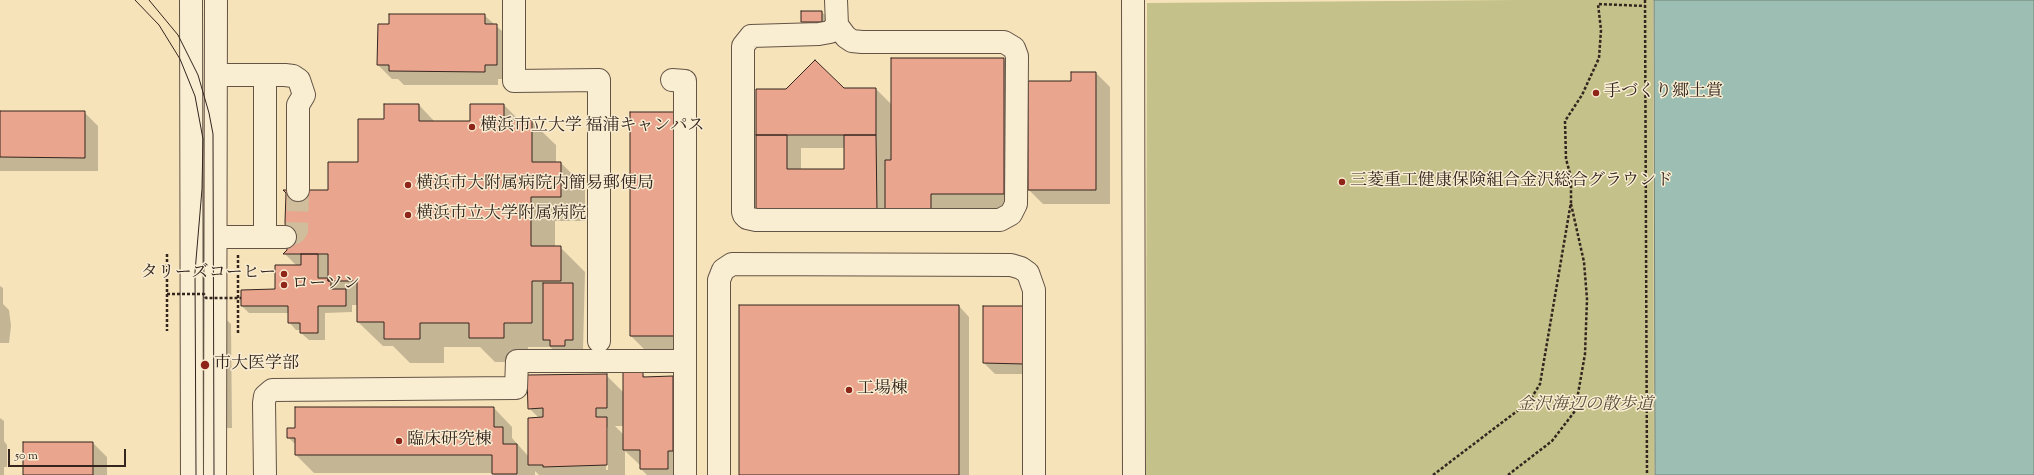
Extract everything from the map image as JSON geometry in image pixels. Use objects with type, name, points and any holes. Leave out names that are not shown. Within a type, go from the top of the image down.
[{"type":"street","points":[[191,0],[192,475]]},
{"type":"street","points":[[215,475],[216,0]]},
{"type":"street","points":[[514,0],[514,80],[599,80],[599,341]]},
{"type":"street","points":[[836,0],[836,25],[846,37],[852,40],[862,42],[1004,42],[1014,48],[1017,56],[1016,204],[1011,214],[1000,220],[756,220],[747,218],[744,215],[743,46],[751,36],[819,34],[830,32],[836,25]]},
{"type":"street","points":[[1123,0],[1123,475]]},
{"type":"street","points":[[1133,0],[1134,475]]},
{"type":"street","points":[[216,75],[293,76],[299,80],[304,95],[298,105],[298,190]]},
{"type":"street","points":[[216,236],[275,236],[265,75]]},
{"type":"street","points":[[672,80],[685,80],[685,475]]},
{"type":"street","points":[[719,475],[719,280],[723,270],[732,264],[1012,265],[1021,268],[1028,273],[1034,290],[1034,475]]},
{"type":"street","points":[[265,475],[264,403],[265,396],[272,390],[516,388],[517,361],[685,361]]},
{"type":"path","points":[[1646,0],[1647,475]]},
{"type":"path","points":[[1433,475],[1529,402],[1540,384],[1571,202],[1571,178],[1566,159],[1565,121],[1582,95],[1599,58],[1601,30],[1598,4],[1646,6]]},
{"type":"path","points":[[1508,475],[1552,441],[1575,411],[1585,354],[1587,299],[1584,262],[1571,202]]},
{"type":"path","points":[[167,254],[167,331]]},
{"type":"path","points":[[238,254],[238,335]]},
{"type":"path","points":[[167,294],[204,294],[206,298],[239,298]]},
{"type":"green space","name":"三菱重工健康保険組合金沢総合グラウンド","points":[[1653,0],[1654,475],[1146,475],[1147,3]]},
{"type":"water","points":[[1654,0],[2034,0],[2034,475],[1655,475]]},
{"type":"building","points":[[801,11],[822,11],[822,22],[801,22]]},
{"type":"building","points":[[389,14],[485,14],[485,24],[497,24],[497,65],[485,65],[485,72],[389,71],[389,65],[377,65],[378,24],[389,24]]},
{"type":"building","points":[[891,58],[1004,58],[1004,194],[931,194],[931,216],[885,216],[885,160],[891,160]]},
{"type":"building","points":[[815,60],[844,88],[876,88],[876,135],[756,135],[756,89],[786,89]]},
{"type":"building","points":[[1071,72],[1096,72],[1096,190],[1028,190],[1028,81],[1071,81]]},
{"type":"building","name":"横浜市立大学附属病院","points":[[384,104],[419,104],[419,121],[470,121],[470,104],[504,104],[504,120],[532,120],[532,162],[561,162],[561,197],[531,197],[531,246],[561,246],[561,281],[532,281],[532,323],[504,323],[504,338],[469,338],[469,323],[420,323],[420,339],[384,339],[384,322],[357,322],[357,281],[328,281],[328,254],[283,254],[287,250],[285,222],[286,193],[283,190],[328,190],[328,162],[358,162],[358,119],[384,119]]},
{"type":"building","points":[[0,111],[85,111],[85,158],[0,157]]},
{"type":"building","points":[[630,112],[677,112],[678,336],[630,336]]},
{"type":"building","points":[[756,135],[787,135],[787,169],[844,169],[844,135],[876,135],[877,211],[756,211]]},
{"type":"building","points":[[301,254],[318,254],[318,278],[328,278],[328,281],[331,281],[331,289],[346,289],[346,306],[318,306],[318,333],[300,333],[300,323],[288,323],[288,306],[241,306],[241,290],[275,289],[275,265],[301,265]]},
{"type":"building","points":[[543,283],[573,283],[573,340],[565,340],[565,346],[550,346],[550,340],[543,340]]},
{"type":"building","name":"工場棟","points":[[739,305],[959,305],[959,475],[739,475]]},
{"type":"building","points":[[983,306],[1025,306],[1024,364],[983,363]]},
{"type":"building","points":[[623,372],[643,372],[643,377],[673,376],[673,451],[668,451],[668,469],[640,469],[640,450],[623,450]]},
{"type":"building","points":[[607,374],[607,408],[596,408],[596,417],[607,417],[607,465],[543,467],[543,465],[528,465],[528,418],[543,417],[543,408],[528,409],[527,375]]},
{"type":"building","name":"臨床研究棟","points":[[295,407],[494,407],[494,427],[503,427],[503,444],[517,444],[517,474],[492,474],[492,455],[295,455],[295,438],[287,438],[287,428],[295,428]]},
{"type":"building","points":[[23,442],[93,442],[93,475],[23,475]]},
{"type":"tunnel","points":[[285,237],[295,233],[297,230],[298,190]]},
{"type":"tram line","points":[[135,0],[159,25],[180,59],[195,96],[203,139],[202,189],[195,272],[196,475]]},
{"type":"tram line","points":[[149,0],[178,35],[198,75],[209,113],[213,134],[214,475]]},
{"type":"place","name":"手づくり郷土賞","points":[[1596,93]]},
{"type":"place","name":"横浜市立大学 福浦キャンパス","points":[[472,127]]},
{"type":"place","name":"三菱重工健康保険組合金沢総合グラウンド","points":[[1342,182]]},
{"type":"place","name":"横浜市大附属病院内簡易郵便局","points":[[408,185]]},
{"type":"place","name":"横浜市立大学附属病院","points":[[408,215]]},
{"type":"place","name":"タリーズコーヒー","points":[[284,274]]},
{"type":"place","name":"ローソン","points":[[284,285]]},
{"type":"place","name":"市大医学部","points":[[205,365]]},
{"type":"place","name":"工場棟","points":[[849,390]]},
{"type":"place","name":"臨床研究棟","points":[[399,441]]},
{"type":"park label","name":"金沢海辺の散歩道","points":[[1585,406]]}]
